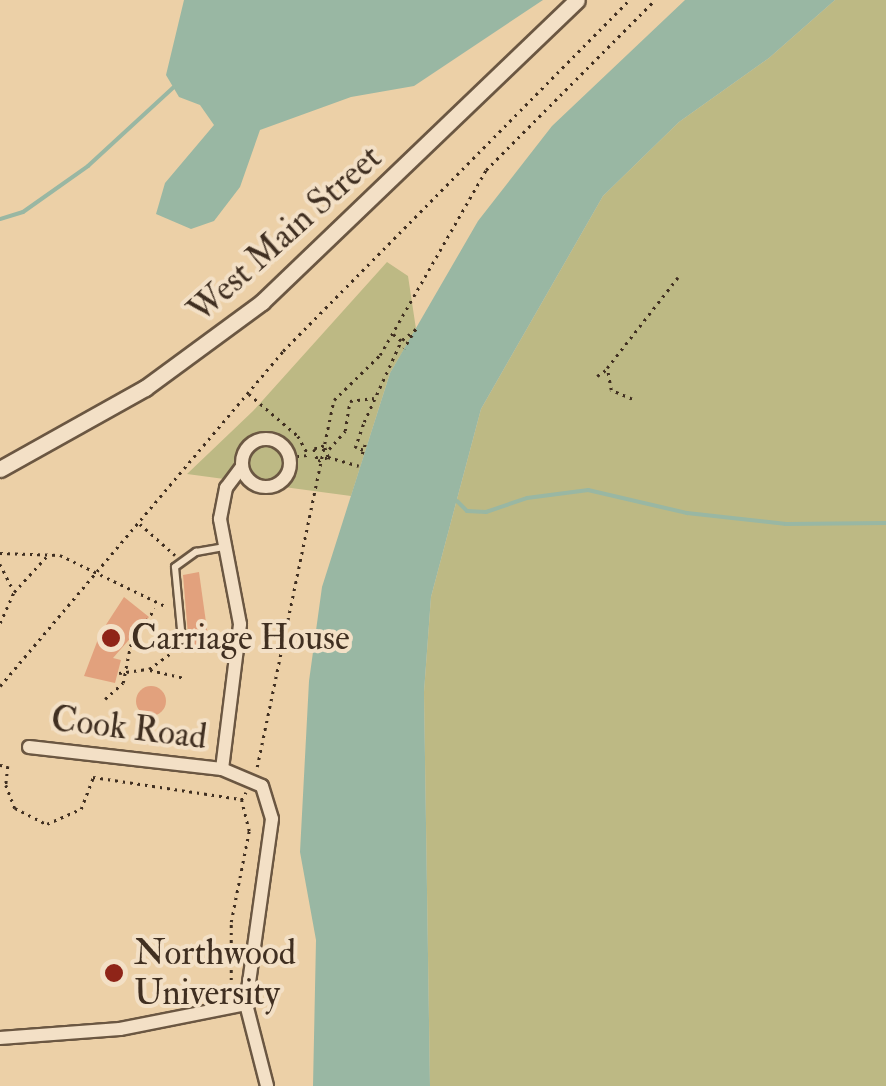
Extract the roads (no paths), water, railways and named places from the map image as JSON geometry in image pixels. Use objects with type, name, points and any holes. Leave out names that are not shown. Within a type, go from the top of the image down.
[{"type":"street","name":"West Main Street","points":[[0,469],[145,388],[262,302],[577,0]]},
{"type":"street","points":[[222,769],[240,664],[240,624],[224,547],[226,488],[242,467],[247,448],[257,440],[276,442],[288,457],[284,478],[271,486],[249,481],[242,467]]},
{"type":"street","name":"Cook Road","points":[[29,747],[222,769],[253,782],[270,803],[272,819],[239,1005]]},
{"type":"street","points":[[0,1038],[120,1030],[239,1005],[267,1086]]},
{"type":"lane","points":[[182,640],[180,559],[224,547]]},
{"type":"waterway","points":[[0,219],[23,212],[88,166],[174,87]]},
{"type":"waterway","points":[[457,501],[467,511],[486,512],[527,498],[588,490],[687,513],[786,524],[886,523]]},
{"type":"place","name":"Carriage House","points":[[111,638]]},
{"type":"place","name":"Northwood University","points":[[114,973]]}]
